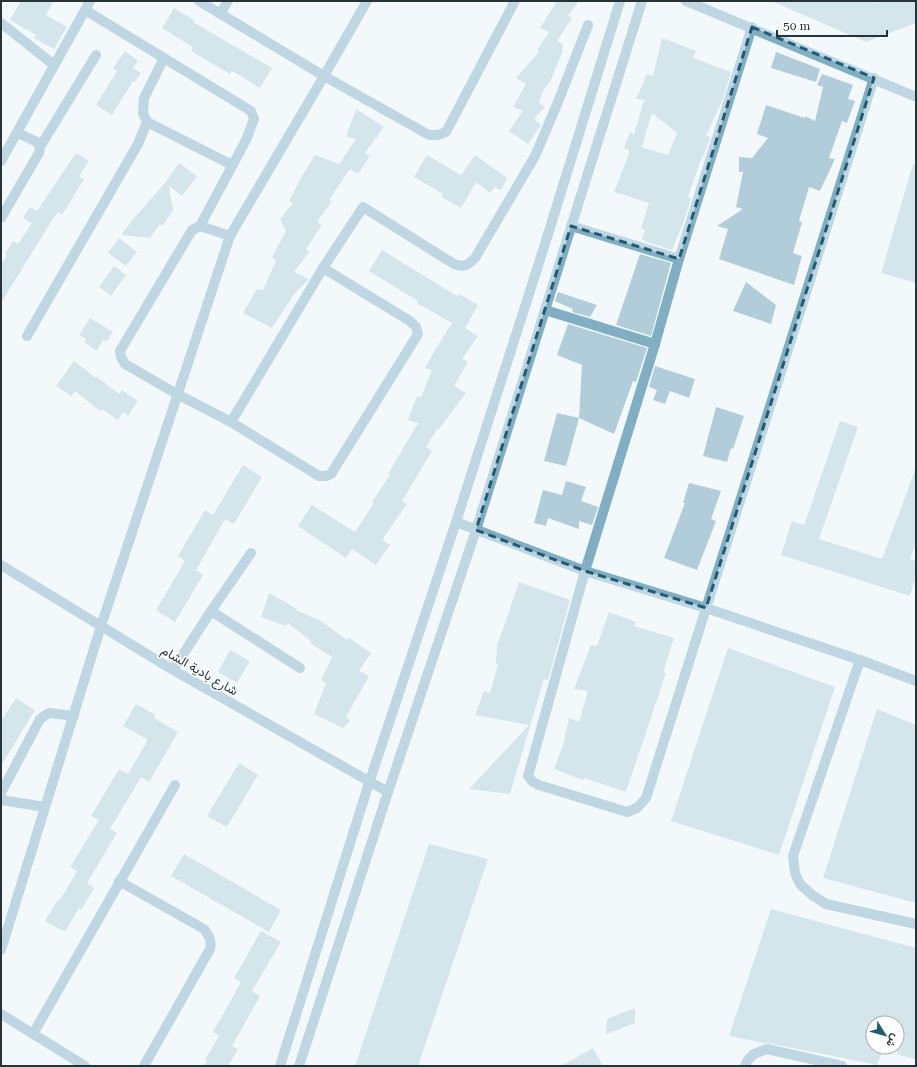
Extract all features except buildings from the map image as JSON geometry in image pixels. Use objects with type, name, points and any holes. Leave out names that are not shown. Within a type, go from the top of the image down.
[{"type":"street","points":[[198,1],[324,76],[429,135],[438,135],[446,132],[515,1]]},
{"type":"street","points":[[220,14],[228,1]]},
{"type":"street","points":[[1,950],[101,626],[230,236],[367,1]]},
{"type":"street","points":[[280,1066],[369,782],[456,522],[545,244],[620,1]]},
{"type":"street","points":[[299,1066],[388,792],[476,530],[642,1]]},
{"type":"street","points":[[686,1],[752,27],[916,97]]},
{"type":"street","points":[[1,161],[18,133],[88,5],[164,58],[251,111],[254,119],[246,140],[200,226],[192,230],[120,351],[121,357],[125,364],[177,394],[231,422],[319,476],[331,474],[418,334],[416,327],[410,321],[323,268]]},
{"type":"street","points":[[1,23],[54,65]]},
{"type":"street","points":[[231,422],[323,268],[363,207],[454,264],[461,267],[469,265],[475,258],[535,156],[588,25]]},
{"type":"street","points":[[752,27],[679,259],[655,344],[585,571],[528,776],[533,782],[539,785],[627,812],[637,808],[646,798],[874,78]]},
{"type":"street","points":[[1,218],[39,153],[40,147],[96,55]]},
{"type":"street","points":[[164,58],[144,98],[143,113],[147,122],[232,165]]},
{"type":"street","points":[[27,336],[138,144],[147,122]]},
{"type":"street","points":[[18,133],[37,142],[40,147]]},
{"type":"street","points":[[200,226],[230,236]]},
{"type":"street","points":[[571,226],[679,259]]},
{"type":"street","points":[[545,310],[655,344]]},
{"type":"street","points":[[456,522],[585,571],[706,608],[860,660],[916,681]]},
{"type":"street","points":[[173,670],[251,553]]},
{"type":"street","name":"شارع بادية الشام","points":[[1,565],[173,670],[388,792]]},
{"type":"street","points":[[211,611],[300,668]]},
{"type":"street","points":[[860,660],[793,856],[795,873],[800,884],[812,895],[826,904],[916,924]]},
{"type":"street","points":[[1,793],[40,719],[49,713],[74,716]]},
{"type":"street","points":[[33,1034],[175,784]]},
{"type":"street","points":[[1,800],[45,807]]},
{"type":"street","points":[[119,881],[204,929],[210,936],[211,942],[210,949],[144,1066]]},
{"type":"street","points":[[305,985],[323,990]]},
{"type":"street","points":[[1,1014],[85,1066]]},
{"type":"street","points":[[745,1066],[747,1061],[754,1054],[767,1048],[842,1066]]},
{"type":"highlighted area","points":[[752,27],[874,78],[706,608],[585,571],[476,530],[571,226],[679,259]]}]
